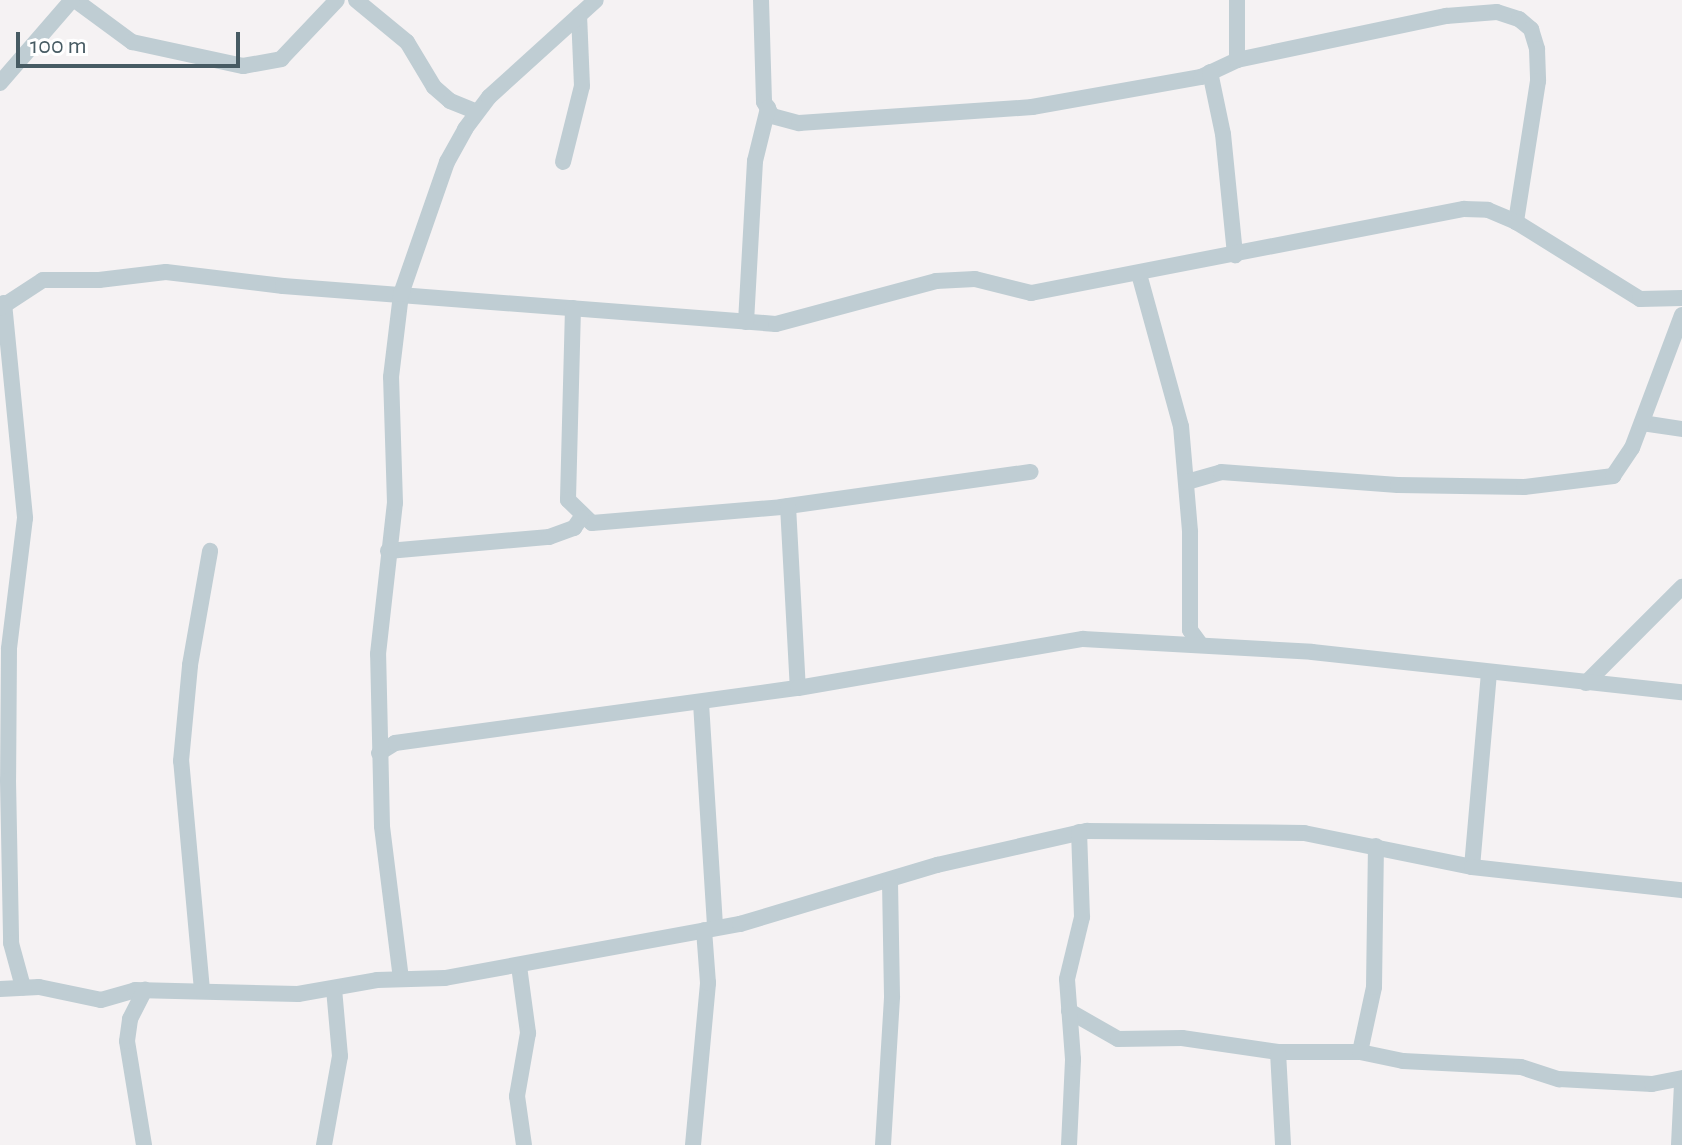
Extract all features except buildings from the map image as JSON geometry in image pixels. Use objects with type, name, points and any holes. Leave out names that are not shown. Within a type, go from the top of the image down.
[{"type":"street","points":[[0,83],[72,0],[132,42],[243,66],[281,59],[337,0]]},
{"type":"street","points":[[356,0],[407,42],[434,87],[477,112]]},
{"type":"street","points":[[401,979],[382,826],[378,654],[396,478],[391,377],[401,294],[447,162],[477,112],[596,0]]},
{"type":"street","points":[[746,322],[755,161],[768,108],[761,0]]},
{"type":"street","points":[[1237,0],[1237,60]]},
{"type":"street","points":[[768,108],[772,116],[787,122],[913,118],[1032,107],[1210,72],[1237,60],[1488,10],[1519,19],[1531,29],[1539,67],[1516,222]]},
{"type":"street","points":[[563,162],[582,86],[579,15]]},
{"type":"street","points":[[1210,72],[1223,134],[1235,255]]},
{"type":"street","points":[[23,987],[11,943],[4,649],[25,518],[2,306],[43,280],[99,280],[166,272],[776,324],[956,278],[1031,293],[1235,255],[1437,211],[1488,210],[1516,222],[1640,299],[1681,306],[1642,423],[1622,468],[1602,478],[1524,487],[1212,472],[1187,482]]},
{"type":"street","points":[[1139,274],[1181,426],[1187,482],[1190,630],[1200,644]]},
{"type":"street","points":[[573,308],[567,490],[581,518]]},
{"type":"street","points":[[1642,423],[1682,429]]},
{"type":"street","points":[[581,518],[609,524],[788,506],[1031,472]]},
{"type":"street","points":[[788,506],[798,688]]},
{"type":"street","points":[[388,551],[549,537],[574,528],[581,518]]},
{"type":"street","points":[[202,990],[181,761],[190,665],[210,551]]},
{"type":"street","points":[[1586,683],[1682,587]]},
{"type":"street","points":[[1177,643],[1190,630]]},
{"type":"street","points":[[379,753],[395,743],[701,703],[1060,642],[1200,644],[1682,692]]},
{"type":"street","points":[[1472,867],[1489,673]]},
{"type":"street","points":[[693,1145],[710,929],[701,703]]},
{"type":"street","points":[[380,732],[395,743]]},
{"type":"street","points":[[0,989],[23,987],[101,1000],[145,990],[298,994],[519,966],[710,929],[1079,832],[1304,833],[1472,867],[1682,890]]},
{"type":"street","points":[[1069,1145],[1073,1059],[1067,979],[1077,955],[1082,917],[1079,832]]},
{"type":"street","points":[[1360,1052],[1374,987],[1376,846]]},
{"type":"street","points":[[883,1145],[892,996],[890,881]]},
{"type":"street","points":[[519,966],[528,1033],[517,1096],[524,1145]]},
{"type":"street","points":[[324,1145],[340,1056],[334,989]]},
{"type":"street","points":[[144,1145],[127,1041],[130,1019],[145,990]]},
{"type":"street","points":[[1069,1011],[1118,1039],[1182,1038],[1278,1052],[1360,1052],[1403,1061],[1521,1067],[1559,1079],[1652,1084],[1682,1081],[1679,1145]]},
{"type":"street","points":[[1278,1052],[1283,1145]]}]
